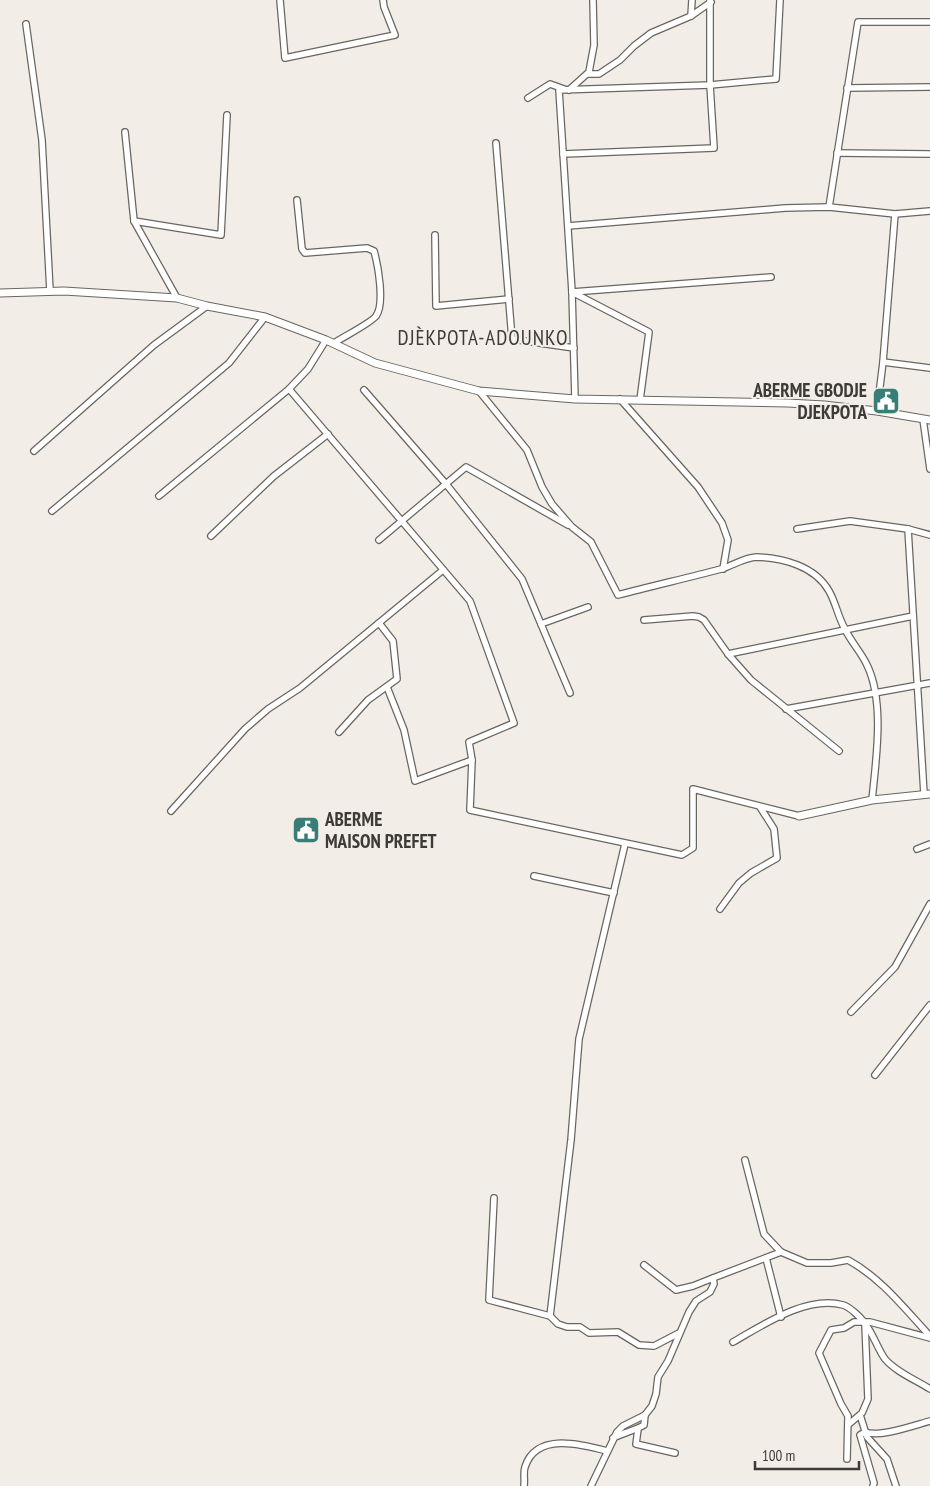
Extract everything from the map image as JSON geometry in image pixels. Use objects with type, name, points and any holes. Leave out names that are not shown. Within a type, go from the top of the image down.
[{"type":"street","points":[[280,0],[285,58],[395,34],[383,0]]},
{"type":"street","points":[[568,90],[590,72],[594,44],[592,0]]},
{"type":"street","points":[[691,16],[692,0]]},
{"type":"street","points":[[575,399],[572,292],[559,90],[710,85],[776,79],[780,0]]},
{"type":"street","points":[[588,74],[599,74],[620,60],[634,46],[651,34],[691,16],[710,1]]},
{"type":"street","points":[[563,154],[714,148],[710,85],[710,1]]},
{"type":"street","points":[[828,207],[858,22],[930,22]]},
{"type":"street","points":[[26,24],[42,140],[50,291]]},
{"type":"street","points":[[528,98],[550,84],[568,90]]},
{"type":"street","points":[[847,88],[930,88]]},
{"type":"street","points":[[134,222],[220,235],[227,115]]},
{"type":"street","points":[[125,132],[134,222],[177,298]]},
{"type":"street","points":[[496,143],[512,340],[574,348]]},
{"type":"street","points":[[837,153],[930,154]]},
{"type":"street","points":[[297,200],[302,249],[305,253],[367,248],[374,251],[378,265],[380,307],[376,317],[334,343]]},
{"type":"street","points":[[568,226],[785,208],[828,207],[895,214],[930,211]]},
{"type":"street","points":[[877,411],[883,362],[895,214]]},
{"type":"street","points":[[435,235],[436,306],[509,299]]},
{"type":"street","points":[[572,292],[771,277]]},
{"type":"street","points":[[0,293],[50,291],[177,298],[207,306],[266,317],[334,343],[375,363],[478,391],[575,399],[788,403],[877,411],[927,419],[930,469]]},
{"type":"street","points":[[572,292],[648,332],[640,400]]},
{"type":"street","points":[[34,451],[154,345],[207,306]]},
{"type":"street","points":[[52,512],[229,363],[266,317]]},
{"type":"street","points":[[159,496],[289,389],[308,369],[326,340]]},
{"type":"street","points":[[883,362],[930,368]]},
{"type":"street","points":[[289,389],[470,601],[514,724],[469,742],[472,760],[470,810],[682,856],[693,848],[693,789],[799,816],[872,800],[927,794],[917,684],[908,529]]},
{"type":"street","points":[[364,390],[446,484],[522,579],[570,693]]},
{"type":"street","points":[[478,391],[527,450],[546,495],[572,527]]},
{"type":"street","points":[[620,399],[698,487],[722,524],[728,540],[723,568]]},
{"type":"street","points":[[211,536],[274,476],[328,434]]},
{"type":"street","points":[[379,540],[466,467],[572,527],[591,542],[618,594],[723,568],[754,556],[784,560],[802,567],[819,577],[829,591],[845,630],[867,665],[875,692],[878,748],[872,800]]},
{"type":"street","points":[[797,529],[850,521],[930,534]]},
{"type":"street","points":[[171,811],[245,729],[268,709],[300,688],[443,570]]},
{"type":"street","points":[[541,624],[588,607]]},
{"type":"street","points":[[728,654],[913,616]]},
{"type":"street","points":[[644,620],[699,617],[704,620],[728,654],[752,680],[839,751]]},
{"type":"street","points":[[339,732],[368,700],[398,679],[393,641],[380,623]]},
{"type":"street","points":[[786,709],[930,683]]},
{"type":"street","points":[[387,687],[404,730],[415,781],[472,760]]},
{"type":"street","points":[[720,909],[739,883],[751,873],[777,858],[774,829],[760,807]]},
{"type":"street","points":[[550,1316],[571,1140],[579,1039],[625,844]]},
{"type":"street","points":[[917,849],[930,844]]},
{"type":"street","points":[[534,876],[614,893]]},
{"type":"street","points":[[851,1012],[895,967],[930,904]]},
{"type":"street","points":[[875,1075],[930,1005]]},
{"type":"street","points":[[745,1160],[764,1234],[781,1252],[807,1263],[831,1263],[848,1260],[866,1270],[886,1287],[930,1337]]},
{"type":"street","points":[[494,1198],[489,1300],[550,1316],[558,1324],[580,1328],[589,1333],[618,1332],[639,1345],[654,1346],[679,1333]]},
{"type":"street","points":[[644,1266],[676,1290],[693,1286],[781,1252]]},
{"type":"street","points":[[766,1258],[781,1317]]},
{"type":"street","points":[[591,1486],[613,1438],[623,1426],[638,1420],[652,1406],[658,1377],[668,1361],[679,1333],[696,1301],[710,1292],[714,1284],[713,1278]]},
{"type":"street","points":[[733,1342],[804,1307],[824,1302],[845,1306],[864,1322],[886,1359],[898,1370],[930,1389]]},
{"type":"street","points":[[847,1459],[848,1416],[819,1353],[830,1330],[844,1328],[854,1322],[870,1322],[930,1337]]},
{"type":"street","points":[[849,1424],[860,1415],[868,1399],[864,1322]]},
{"type":"street","points":[[613,1438],[628,1430],[638,1429],[644,1425],[645,1415]]},
{"type":"street","points":[[860,1415],[867,1437],[887,1459],[896,1486]]},
{"type":"street","points":[[865,1432],[870,1434],[888,1431],[930,1421]]},
{"type":"street","points":[[638,1429],[636,1444],[675,1453]]},
{"type":"street","points":[[865,1432],[860,1435],[874,1483],[873,1486]]},
{"type":"street","points":[[524,1486],[525,1468],[534,1451],[547,1445],[581,1444],[607,1451]]},
{"type":"place","name":"ABERME GBODJE DJEKPOTA","points":[[886,401]]},
{"type":"place","name":"ABERME MAISON PREFET","points":[[306,830]]},
{"type":"district","name":"DJÈKPOTA-ADOUNKO","points":[[483,337]]}]
